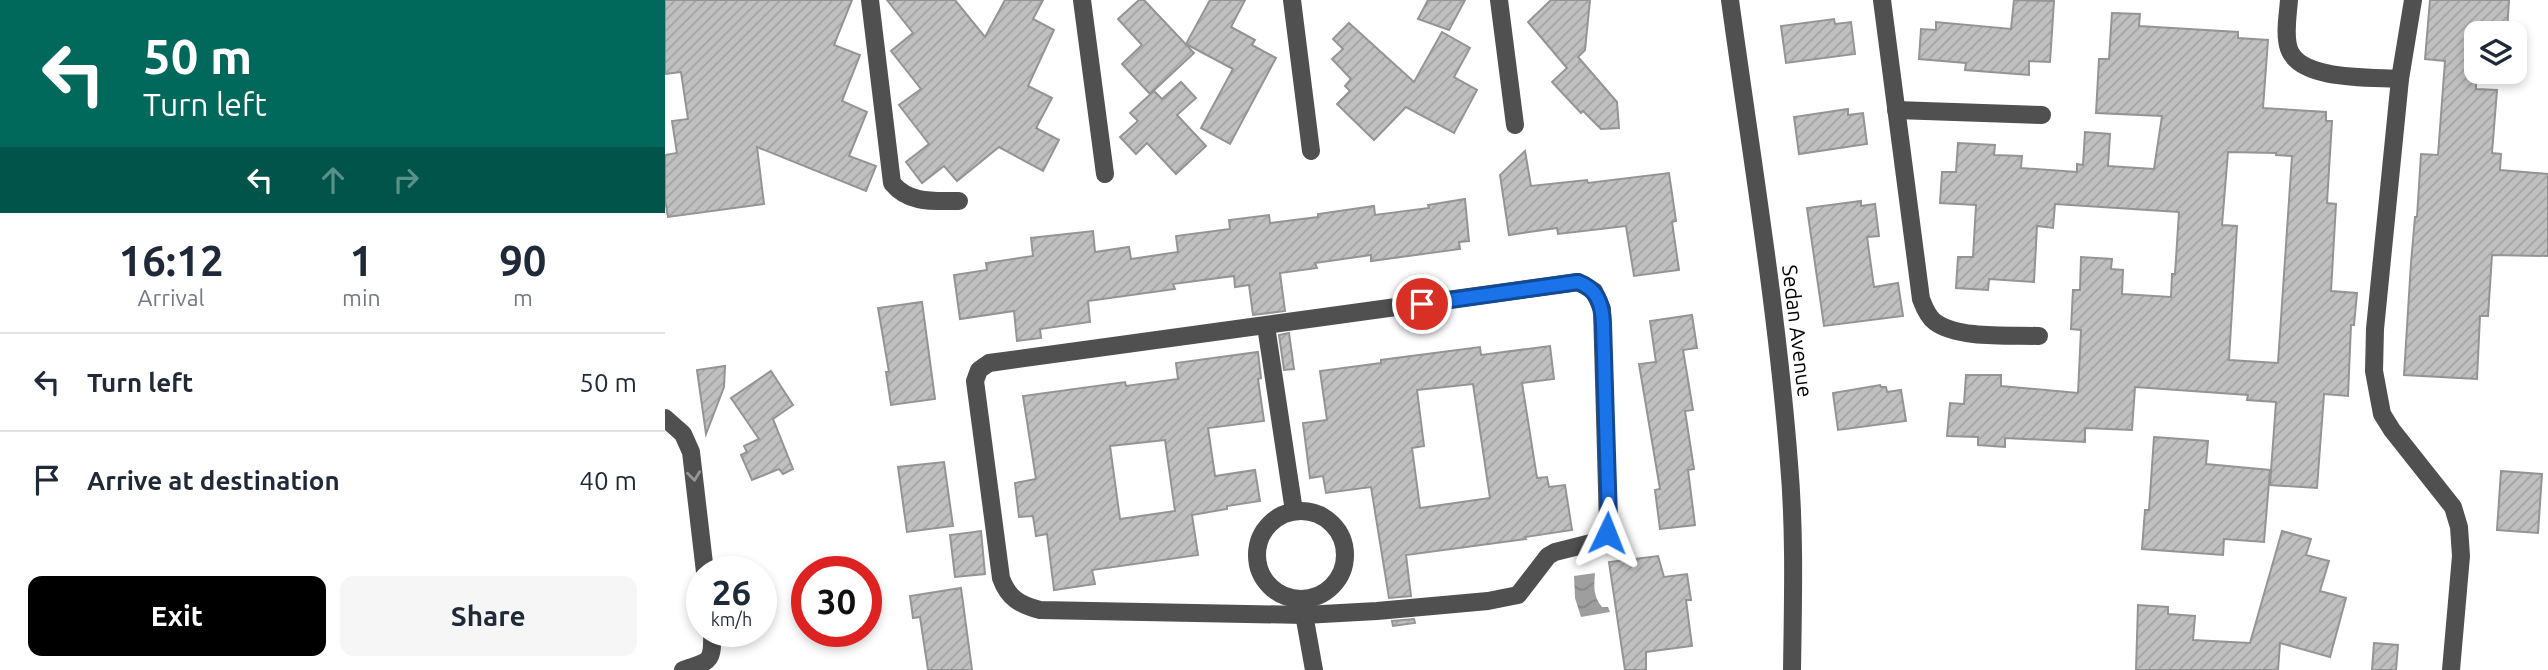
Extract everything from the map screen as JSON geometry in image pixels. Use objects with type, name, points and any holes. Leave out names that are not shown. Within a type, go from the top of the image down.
[{"type":"street","points":[[870,0],[892,183],[901,193],[913,198],[959,201]]},
{"type":"street","points":[[1081,0],[1105,174]]},
{"type":"street","points":[[1292,0],[1311,151]]},
{"type":"street","points":[[1499,0],[1515,125]]},
{"type":"street","name":"Sedan Avenue","points":[[1730,0],[1789,465],[1793,569],[1792,670]]},
{"type":"street","points":[[1882,0],[1921,299],[1927,313],[1935,322],[1962,332],[2039,336]]},
{"type":"street","points":[[2289,0],[2289,51],[2302,65],[2321,73],[2400,79]]},
{"type":"street","points":[[2413,0],[2400,79],[2375,329],[2374,371],[2382,414],[2453,507],[2459,527],[2461,556],[2451,670]]},
{"type":"street","points":[[1896,110],[2042,116]]},
{"type":"street","points":[[1578,282],[1594,290],[1602,309],[1609,519],[1607,533],[1595,542],[1548,556],[1522,591],[1512,597],[1377,611],[1303,607],[1039,610],[1024,606],[1006,593],[1001,578],[975,381],[979,370],[993,362],[1266,326],[1578,282]]},
{"type":"street","points":[[1266,326],[1294,511]]},
{"type":"street","points":[[665,418],[683,434],[691,452],[703,556]]},
{"type":"street","points":[[1303,607],[1339,580],[1345,566],[1346,552],[1343,538],[1335,525],[1323,516],[1309,511],[1294,511],[1280,515],[1260,537],[1258,566],[1264,579],[1274,590],[1303,607],[1314,670]]},
{"type":"street","points":[[683,670],[703,668],[711,647]]},
{"type":"water","points":[[1595,573],[1597,599],[1602,607],[1608,607],[1610,612],[1581,617],[1575,598],[1574,576]]},
{"type":"building","points":[[665,0],[852,0],[834,45],[860,55],[842,101],[867,112],[849,156],[876,166],[866,191],[757,147],[764,204],[668,217],[665,200],[665,155],[677,153],[672,121],[688,119],[681,72],[665,74]]},
{"type":"building","points":[[887,0],[955,0],[985,37],[1005,0],[1043,0],[1033,19],[1054,30],[1028,86],[1052,98],[1036,128],[1059,140],[1043,171],[999,147],[957,181],[944,166],[922,183],[906,162],[929,144],[899,105],[921,89],[891,51],[913,33]]},
{"type":"building","points":[[1139,0],[1144,0],[1194,53],[1150,94],[1122,64],[1142,45],[1118,19]]},
{"type":"building","points":[[1210,0],[1245,0],[1231,27],[1255,40],[1252,45],[1276,58],[1230,144],[1201,128],[1233,69],[1186,44]]},
{"type":"building","points":[[1428,0],[1465,0],[1449,30],[1418,19]]},
{"type":"building","points":[[1551,0],[1590,0],[1585,50],[1578,57],[1617,102],[1619,128],[1601,129],[1583,111],[1581,113],[1552,82],[1567,68],[1528,22]]},
{"type":"building","points":[[2014,0],[2054,1],[2050,62],[2029,61],[2029,75],[1965,70],[1966,63],[1919,59],[1921,29],[1936,30],[1936,22],[2011,29]]},
{"type":"building","points":[[2430,0],[2509,0],[2508,21],[2464,21],[2464,84],[2476,84],[2476,89],[2497,90],[2492,153],[2501,154],[2500,170],[2548,174],[2548,256],[2492,255],[2488,316],[2480,316],[2477,379],[2404,375],[2421,154],[2438,155],[2445,61],[2425,59]]},
{"type":"building","points":[[2112,13],[2140,14],[2139,26],[2238,32],[2238,38],[2268,40],[2263,108],[2326,112],[2326,121],[2332,121],[2327,203],[2336,204],[2331,291],[2357,293],[2354,325],[2351,325],[2348,396],[2324,394],[2317,488],[2270,485],[2276,402],[2247,400],[2248,395],[2135,387],[2132,430],[2085,428],[2085,442],[2005,438],[2005,447],[1978,445],[1978,437],[1947,436],[1950,403],[1964,404],[1966,375],[2001,375],[2001,386],[2078,393],[2081,330],[2071,329],[2073,290],[2080,290],[2081,257],[2112,259],[2111,269],[2123,270],[2122,294],[2171,297],[2179,212],[2055,204],[2053,228],[2037,226],[2034,282],[1989,279],[1988,290],[1956,288],[1958,257],[1973,257],[1976,205],[1940,203],[1942,172],[1956,172],[1958,143],[1995,145],[1994,155],[2022,156],[2021,168],[2077,172],[2077,164],[2083,165],[2085,132],[2110,134],[2108,166],[2154,169],[2162,116],[2096,113],[2099,59],[2109,59]],"holes":[[[2228,152],[2292,156],[2278,363],[2229,360],[2237,226],[2222,225]]]},
{"type":"building","points":[[1834,19],[1835,24],[1851,22],[1855,54],[1786,63],[1781,26]]},
{"type":"building","points":[[1349,23],[1414,82],[1442,32],[1470,48],[1454,77],[1477,90],[1454,133],[1406,107],[1374,140],[1337,104],[1350,91],[1345,86],[1351,79],[1332,59],[1343,49],[1333,39]]},
{"type":"building","points":[[1181,82],[1196,98],[1177,115],[1206,146],[1176,174],[1147,143],[1136,154],[1120,137],[1138,121],[1130,113],[1154,91],[1162,99]]},
{"type":"building","points":[[1848,109],[1848,115],[1863,113],[1867,144],[1799,154],[1794,117]]},
{"type":"building","points":[[1525,151],[1531,186],[1587,180],[1588,183],[1669,173],[1679,270],[1634,276],[1626,226],[1558,234],[1557,228],[1509,235],[1500,175]]},
{"type":"building","points":[[1465,199],[1469,241],[1459,242],[1460,249],[1371,261],[1371,255],[1315,263],[1317,268],[1280,273],[1285,311],[1253,315],[1249,285],[1235,287],[1234,276],[1173,284],[1175,289],[1088,301],[1090,322],[1040,329],[1041,338],[1017,341],[1014,311],[960,319],[954,275],[987,270],[986,263],[1033,256],[1031,238],[1093,231],[1095,252],[1129,247],[1131,259],[1178,252],[1176,236],[1230,229],[1229,220],[1269,215],[1270,223],[1374,206],[1375,215],[1429,208],[1428,205]]},
{"type":"building","points":[[1861,201],[1861,206],[1875,204],[1879,236],[1867,237],[1874,287],[1898,283],[1903,316],[1824,326],[1807,208]]},
{"type":"building","points":[[922,302],[935,399],[891,405],[886,372],[889,372],[878,308]]},
{"type":"building","points":[[1692,315],[1697,348],[1683,350],[1693,410],[1685,411],[1694,469],[1688,470],[1695,525],[1660,529],[1655,490],[1660,489],[1639,364],[1656,362],[1650,321]]},
{"type":"building","points":[[1289,333],[1294,369],[1284,370],[1279,335]]},
{"type":"building","points":[[1550,346],[1554,379],[1522,383],[1537,478],[1547,477],[1549,487],[1565,485],[1572,530],[1406,555],[1411,596],[1389,598],[1371,487],[1326,493],[1323,476],[1310,478],[1303,423],[1327,420],[1320,371],[1480,347],[1481,355]],"holes":[[[1473,384],[1490,498],[1420,508],[1412,448],[1424,446],[1417,390]]]},
{"type":"building","points":[[1258,352],[1261,378],[1258,379],[1264,421],[1208,428],[1215,476],[1255,470],[1260,501],[1192,515],[1198,555],[1092,570],[1095,584],[1054,590],[1047,534],[1036,536],[1033,516],[1019,517],[1015,483],[1036,479],[1023,396],[1125,382],[1126,386],[1178,379],[1176,363]],"holes":[[[1165,440],[1175,511],[1120,519],[1110,446]]]},
{"type":"building","points":[[725,366],[724,387],[706,434],[697,370]]},
{"type":"building","points":[[771,371],[793,405],[773,419],[793,469],[783,474],[779,469],[752,480],[741,455],[747,452],[744,446],[759,439],[731,398]]},
{"type":"building","points":[[1880,385],[1886,387],[1887,392],[1901,390],[1906,421],[1838,430],[1833,393]]},
{"type":"building","points":[[2154,437],[2208,441],[2206,464],[2270,470],[2264,542],[2224,539],[2223,555],[2142,549],[2145,510],[2149,510]]},
{"type":"building","points":[[944,462],[953,526],[907,532],[898,467]]},
{"type":"building","points":[[2501,471],[2542,474],[2538,533],[2497,530]]},
{"type":"building","points":[[981,531],[985,574],[955,577],[950,535]]},
{"type":"building","points":[[2282,531],[2311,539],[2306,555],[2329,561],[2320,591],[2346,598],[2330,657],[2280,643],[2278,670],[2136,670],[2138,605],[2168,607],[2168,614],[2195,616],[2193,640],[2250,643]]},
{"type":"building","points":[[1658,556],[1664,577],[1687,574],[1691,600],[1686,600],[1692,646],[1646,652],[1646,670],[1625,670],[1609,562]]},
{"type":"building","points":[[961,588],[972,670],[928,670],[920,617],[913,618],[910,596]]},
{"type":"building","points":[[1414,619],[1415,623],[1393,626],[1392,621]]},
{"type":"building","points":[[2374,643],[2398,645],[2396,670],[2372,670]]},
{"type":"route","points":[[1422,304],[1578,282],[1594,290],[1602,309],[1603,323],[1609,519],[1607,533]]}]
